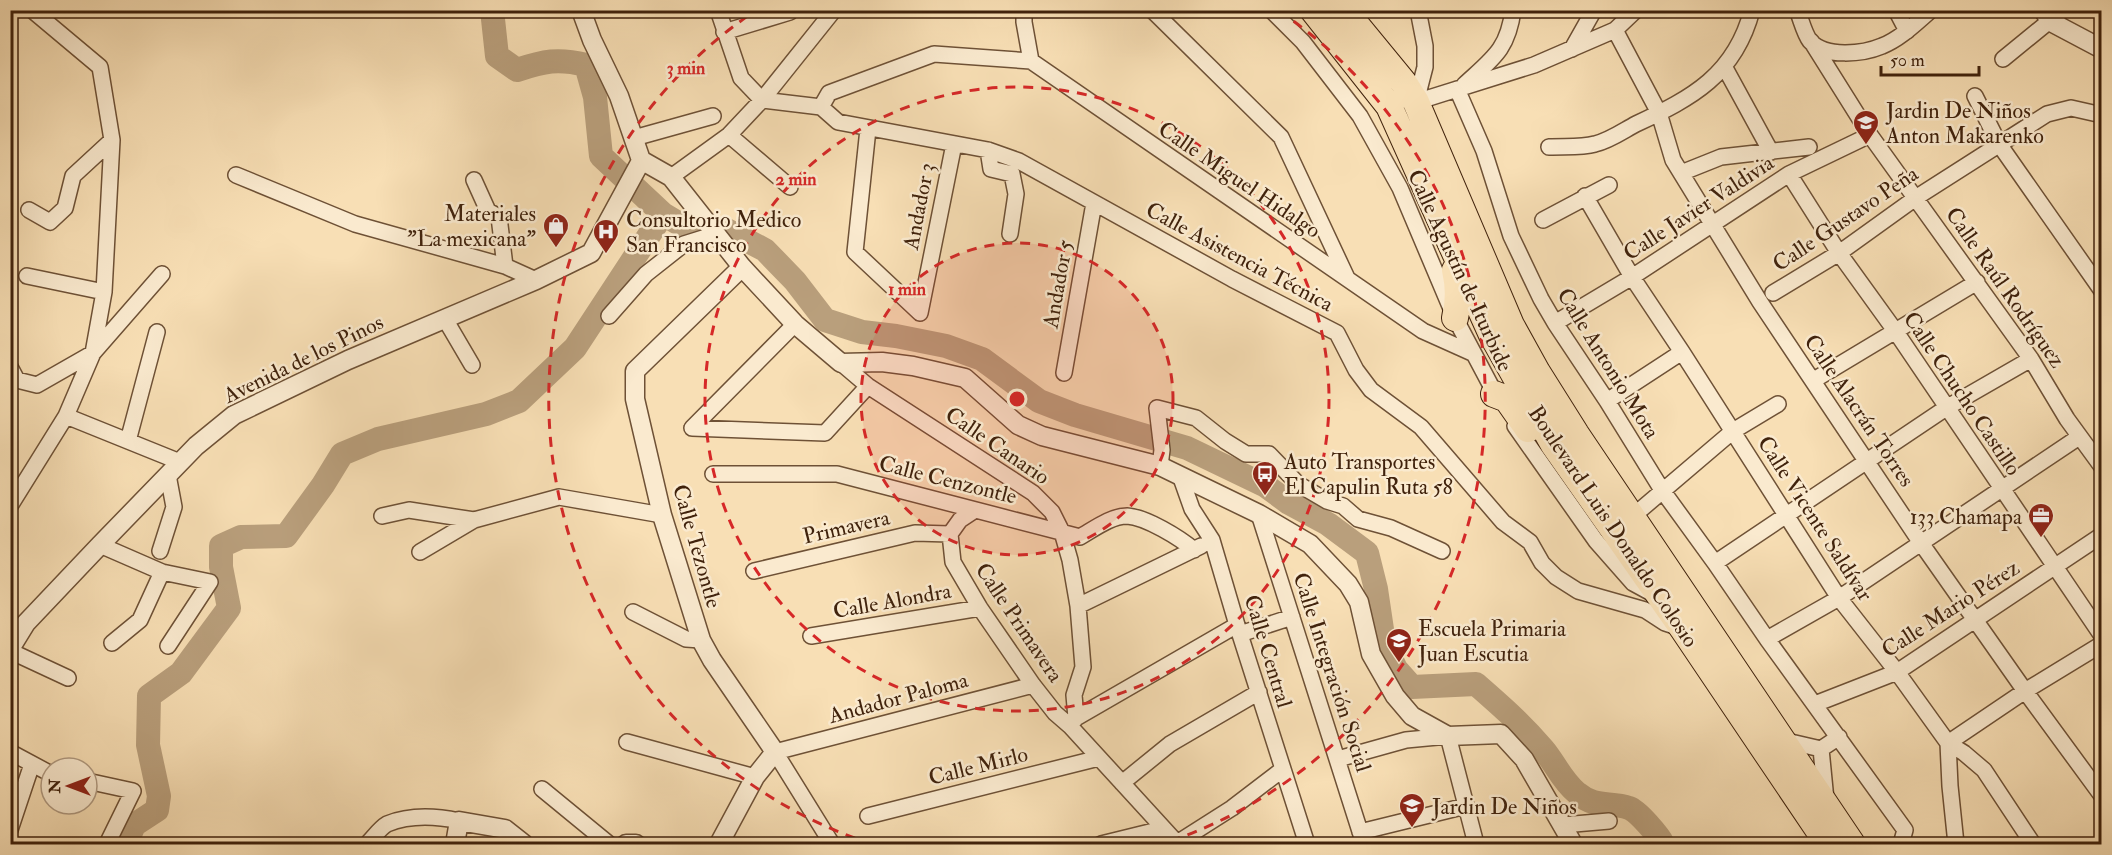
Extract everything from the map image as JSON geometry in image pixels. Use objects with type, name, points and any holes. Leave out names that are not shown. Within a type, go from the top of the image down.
[{"type":"highway","name":"Boulevard Luis Donaldo Colosio","points":[[1314,10],[1389,106],[1492,335],[1554,445],[1625,526],[1782,740],[1852,844]]},
{"type":"highway","name":"Boulevard Luis Donaldo Colosio","points":[[1344,10],[1404,83],[1416,102],[1511,325],[1570,425],[1661,597],[1828,844]]},
{"type":"highway","points":[[1445,229],[1458,285],[1459,303],[1455,318]]},
{"type":"highway","points":[[1494,394],[1507,399],[1597,521],[1625,526]]},
{"type":"street","points":[[10,506],[66,416],[93,353],[104,292],[112,140],[100,67],[32,10]]},
{"type":"street","points":[[581,10],[592,40],[619,96],[641,160],[671,177],[742,267],[795,324],[841,363],[882,362],[913,366],[965,378],[1018,425],[1042,436],[1161,458],[1181,478],[1259,514],[1310,544],[1348,584],[1359,602],[1371,654],[1395,696],[1412,716],[1448,736],[1476,844]]},
{"type":"street","points":[[718,10],[741,78],[762,100],[821,107],[829,93],[934,54],[1031,61],[1024,10]]},
{"type":"street","points":[[671,177],[729,135],[762,100],[834,10]]},
{"type":"street","points":[[1152,10],[1281,136],[1347,279]]},
{"type":"street","name":"Calle Agustín de Iturbide","points":[[1271,10],[1303,42],[1360,116],[1400,188],[1472,353],[1494,394],[1544,470],[1596,541],[1633,583],[1661,597]]},
{"type":"street","points":[[1416,102],[1425,68],[1425,46],[1418,10]]},
{"type":"street","points":[[1460,88],[1502,50],[1511,29],[1513,10]]},
{"type":"street","points":[[1572,49],[1594,10]]},
{"type":"street","points":[[1416,102],[1534,65],[1615,30],[1636,10]]},
{"type":"street","points":[[1549,147],[1595,144],[1696,93],[1715,78],[1724,66],[1748,26],[1752,10]]},
{"type":"street","name":"Calle Raúl Rodríguez","points":[[1797,10],[1811,41],[1870,135],[1917,197],[2031,359],[2079,437],[2102,467]]},
{"type":"street","points":[[1896,10],[1907,31]]},
{"type":"street","points":[[1811,41],[1833,53],[1857,52],[1882,46],[1907,31],[1931,10]]},
{"type":"street","points":[[724,32],[790,12]]},
{"type":"street","points":[[2003,59],[2052,14],[2101,47]]},
{"type":"street","name":"Calle Alacrán Torres","points":[[1615,30],[1659,113],[1673,160],[1760,302],[2025,692],[2102,796]]},
{"type":"street","name":"Calle Miguel Hidalgo","points":[[1031,61],[1424,331],[1472,353]]},
{"type":"street","points":[[1724,66],[1771,152]]},
{"type":"street","name":"Calle Antonio Mota","points":[[1460,88],[1484,152],[1511,236],[1555,323],[1607,400],[1662,490],[1839,737],[1903,837]]},
{"type":"street","points":[[1975,96],[1999,144],[2102,291]]},
{"type":"street","name":"Calle Asistencia Técnica","points":[[821,107],[838,122],[988,150],[1019,162],[1337,333],[1356,370],[1371,390],[1421,427],[1503,522],[1530,542],[1542,563],[1556,577],[1578,591],[1645,610],[1665,623],[1683,629]]},
{"type":"street","name":"Calle Gustavo Peña","points":[[1773,293],[1839,253],[1917,197],[2047,114],[2071,108],[2102,115]]},
{"type":"street","points":[[634,138],[713,116]]},
{"type":"street","name":"Andador 3","points":[[868,129],[855,252],[920,313],[954,144]]},
{"type":"street","points":[[729,135],[790,187]]},
{"type":"street","name":"Calle Javier Valdivia","points":[[1555,323],[1632,277],[1789,174],[1870,135]]},
{"type":"street","points":[[29,210],[50,222],[65,208],[73,176],[112,140]]},
{"type":"street","points":[[1681,173],[1721,157],[1809,147]]},
{"type":"street","points":[[988,150],[991,169],[1012,174],[1016,195],[1010,234]]},
{"type":"street","name":"Avenida de los Pinos","points":[[10,650],[26,623],[100,545],[174,468],[234,415],[348,360],[536,280],[591,253],[641,160]]},
{"type":"street","name":"Calle Chucho Castillo","points":[[1789,174],[1839,253],[1896,332],[2102,636]]},
{"type":"street","points":[[236,175],[355,224],[505,266],[536,280]]},
{"type":"street","points":[[474,180],[488,211],[499,217],[505,266]]},
{"type":"street","points":[[1543,220],[1609,185]]},
{"type":"street","name":"Calle Vicente Saldívar","points":[[1586,196],[1632,277],[1839,598],[1897,672],[1948,743],[1984,770],[2033,844]]},
{"type":"street","name":"Andador 5","points":[[1064,372],[1094,203]]},
{"type":"street","points":[[609,316],[646,274],[684,244],[715,234]]},
{"type":"street","name":"Calle Tezontle","points":[[742,267],[635,371],[635,399],[662,515],[701,640],[832,844]]},
{"type":"street","points":[[10,367],[17,380],[37,385],[93,353],[162,274]]},
{"type":"street","points":[[27,276],[104,292]]},
{"type":"street","points":[[1814,381],[1977,282]]},
{"type":"street","points":[[444,319],[472,365]]},
{"type":"street","points":[[795,324],[692,428],[825,433],[868,386]]},
{"type":"street","points":[[128,441],[157,332]]},
{"type":"street","points":[[1607,400],[1682,352]]},
{"type":"street","points":[[1715,563],[1946,408],[2031,359]]},
{"type":"street","name":"Calle Canario","points":[[841,363],[868,386],[1034,493],[1052,512],[1062,532],[1070,560],[1078,606],[1083,667],[1074,695],[1073,722]]},
{"type":"street","points":[[1625,526],[1662,490],[1733,431],[1778,404]]},
{"type":"street","points":[[1161,458],[1157,410],[1196,418],[1246,454],[1269,454],[1298,484],[1326,501],[1343,507],[1358,519],[1391,528],[1442,551]]},
{"type":"street","points":[[66,416],[128,441],[174,468],[174,507],[160,550]]},
{"type":"street","points":[[1767,639],[1839,598],[2079,437]]},
{"type":"street","name":"Calle Cenzontle","points":[[713,474],[837,474],[1080,537],[1115,518],[1128,516],[1181,539],[1194,549]]},
{"type":"street","name":"Calle Central","points":[[1181,478],[1192,509],[1212,540],[1238,630],[1306,841]]},
{"type":"street","points":[[420,552],[474,520],[559,497],[662,515]]},
{"type":"street","points":[[382,516],[409,510],[474,520]]},
{"type":"street","points":[[950,534],[960,520],[975,510]]},
{"type":"street","name":"Calle Integración Social","points":[[1259,514],[1362,838]]},
{"type":"street","name":"Primavera","points":[[754,571],[915,533],[950,534]]},
{"type":"street","name":"Calle Primavera","points":[[950,534],[953,562],[980,608],[1055,713],[1073,722]]},
{"type":"street","name":"Calle Mario Pérez","points":[[1815,704],[1897,672],[2102,535]]},
{"type":"street","points":[[1078,606],[1212,540]]},
{"type":"street","points":[[100,545],[162,572],[210,582],[168,646]]},
{"type":"street","points":[[112,643],[140,620],[162,572]]},
{"type":"street","name":"Calle Alondra","points":[[811,636],[980,608]]},
{"type":"street","points":[[633,612],[686,639],[701,640]]},
{"type":"street","points":[[1283,769],[1232,808],[1178,844],[1099,758],[1073,722],[1238,630],[1292,616]]},
{"type":"street","points":[[1956,844],[1948,743],[2102,644]]},
{"type":"street","points":[[10,650],[68,678]]},
{"type":"street","name":"Andador Paloma","points":[[775,752],[1033,685]]},
{"type":"street","points":[[1122,783],[1170,744],[1259,692]]},
{"type":"street","points":[[1338,759],[1406,740],[1501,734],[1524,759],[1573,844]]},
{"type":"street","points":[[1782,740],[1821,749],[1839,737]]},
{"type":"street","points":[[627,742],[755,777]]},
{"type":"street","points":[[1821,749],[1827,809]]},
{"type":"street","points":[[10,752],[39,768]]},
{"type":"street","points":[[719,844],[755,777],[775,752]]},
{"type":"street","name":"Calle Mirlo","points":[[868,816],[1099,758]]},
{"type":"street","points":[[10,830],[32,764]]},
{"type":"street","points":[[99,784],[133,791],[107,844]]},
{"type":"street","points":[[542,789],[609,844]]},
{"type":"street","points":[[1362,838],[1466,806]]},
{"type":"street","points":[[367,844],[386,825],[438,816],[505,829],[524,844]]},
{"type":"street","points":[[456,844],[459,820]]},
{"type":"street","points":[[1563,825],[1609,821]]},
{"type":"street","points":[[1101,844],[1162,829]]},
{"type":"street","points":[[626,844],[636,844]]},
{"type":"waterway","points":[[492,10],[497,56],[517,70],[551,61],[586,65],[595,97],[601,156],[663,214],[683,226],[725,229],[765,250],[795,281],[825,320],[862,332],[946,346],[982,359],[1039,401],[1075,415],[1187,448],[1266,486],[1289,503],[1328,524],[1367,553],[1376,589],[1384,643],[1396,669],[1412,687],[1476,684],[1535,740],[1577,793],[1590,801],[1633,810],[1648,824],[1663,844]]},
{"type":"waterway","points":[[126,844],[134,825],[157,810],[159,796],[148,745],[149,696],[181,673],[229,608],[221,567],[221,546],[241,537],[286,536],[342,454],[378,439],[486,414],[519,401],[575,348],[663,214]]},
{"type":"place","name":"Jardin De Niños Anton Makarenko","points":[[1866,146]]},
{"type":"place","name":"Materiales \"La mexicana\"","points":[[556,249]]},
{"type":"place","name":"Consultorio Medico San Francisco","points":[[606,255]]},
{"type":"place","name":"Auto Transportes El Capulin Ruta 58","points":[[1265,497]]},
{"type":"place","name":"133 Chamapa","points":[[2041,539]]},
{"type":"place","name":"Escuela Primaria Juan Escutia","points":[[1399,664]]},
{"type":"place","name":"Jardin De Niños","points":[[1412,829]]}]
